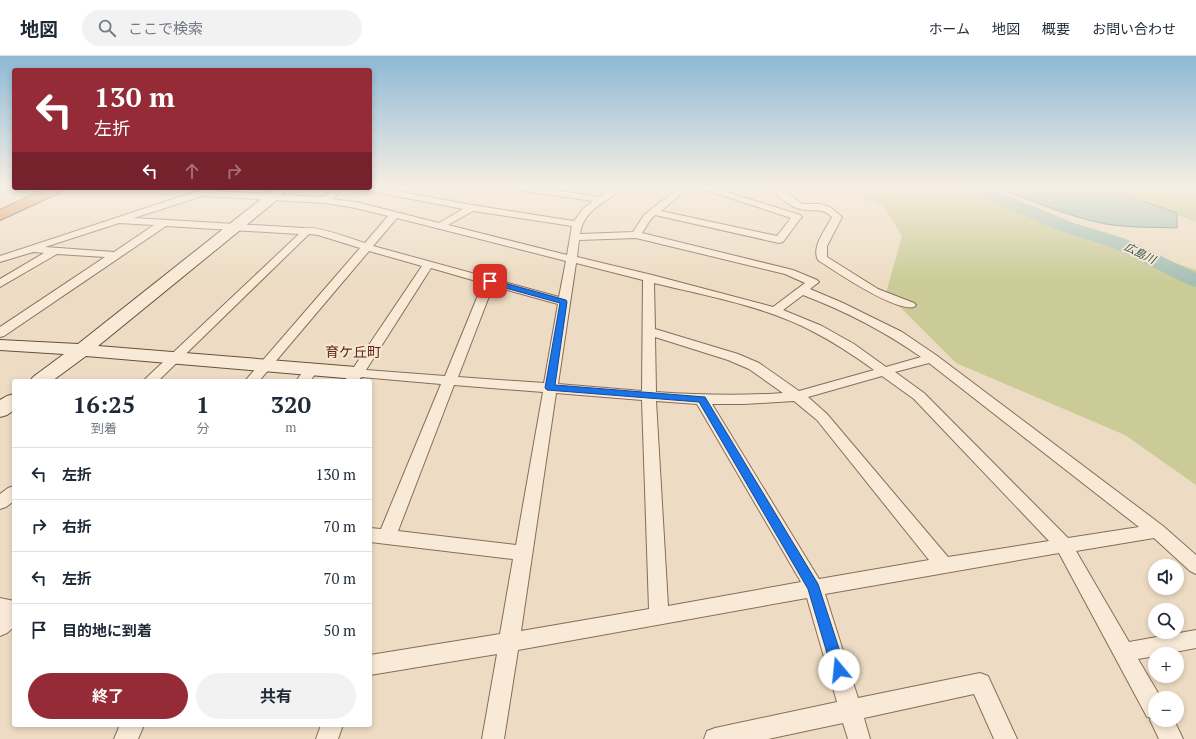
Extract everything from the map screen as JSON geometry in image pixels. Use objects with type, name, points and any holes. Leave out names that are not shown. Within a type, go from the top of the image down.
[{"type":"street","points":[[0,259],[126,218]]},
{"type":"street","points":[[43,379],[82,350],[247,218]]},
{"type":"street","points":[[254,379],[392,218]]},
{"type":"street","points":[[412,218],[648,277],[775,311],[818,329],[850,347],[886,371],[919,396],[1064,545],[1148,696]]},
{"type":"street","points":[[442,225],[455,218]]},
{"type":"street","points":[[537,218],[577,224]]},
{"type":"street","points":[[493,739],[522,553],[577,224],[581,218]]},
{"type":"street","points":[[636,235],[646,218]]},
{"type":"street","points":[[680,218],[779,240],[796,218]]},
{"type":"street","points":[[837,218],[822,246],[822,258],[874,291],[910,305]]},
{"type":"street","points":[[119,220],[308,230],[319,232],[366,247],[564,302]]},
{"type":"street","points":[[0,333],[165,222]]},
{"type":"street","points":[[152,379],[176,358],[308,230]]},
{"type":"street","points":[[575,237],[636,235],[789,272],[813,282],[775,311]]},
{"type":"street","points":[[28,250],[117,254]]},
{"type":"street","points":[[0,284],[55,251]]},
{"type":"street","points":[[354,377],[428,264]]},
{"type":"street","points":[[648,277],[649,395],[660,616]]},
{"type":"street","points":[[490,281],[451,380],[379,536],[522,553]]},
{"type":"street","points":[[804,290],[840,305],[898,335],[931,358],[1157,531],[1196,566]]},
{"type":"street","points":[[648,331],[732,357],[754,366],[797,396],[822,417],[944,565]]},
{"type":"street","points":[[0,345],[265,365],[307,375],[451,380],[702,400],[744,400],[797,396],[931,358]]},
{"type":"street","points":[[702,400],[814,588],[859,739]]},
{"type":"street","points":[[0,410],[12,401]]},
{"type":"street","points":[[0,503],[12,494]]},
{"type":"street","points":[[372,665],[509,643],[944,565],[1157,531]]},
{"type":"street","points":[[0,606],[12,609]]},
{"type":"street","points":[[0,627],[12,617]]},
{"type":"street","points":[[1124,652],[1196,639]]},
{"type":"street","points":[[715,739],[980,684],[1006,739]]},
{"type":"street","points":[[125,739],[132,727]]},
{"type":"street","points":[[327,739],[331,727]]},
{"type":"street","points":[[1165,727],[1172,739]]},
{"type":"green space","points":[[891,218],[1040,218],[1196,270],[1196,485],[1125,435],[956,363],[886,293],[902,236]]},
{"type":"green space","points":[[1185,218],[1196,218],[1196,222]]},
{"type":"shaded area","points":[[1081,218],[1177,218],[1177,228],[1124,226]]},
{"type":"waterway","name":"広島川","points":[[1045,218],[1067,227],[1119,243],[1196,281]]},
{"type":"district","name":"育ケ丘町","points":[[353,352]]},
{"type":"route","points":[[490,281],[564,302],[550,388],[702,400],[814,588],[839,670]]}]
